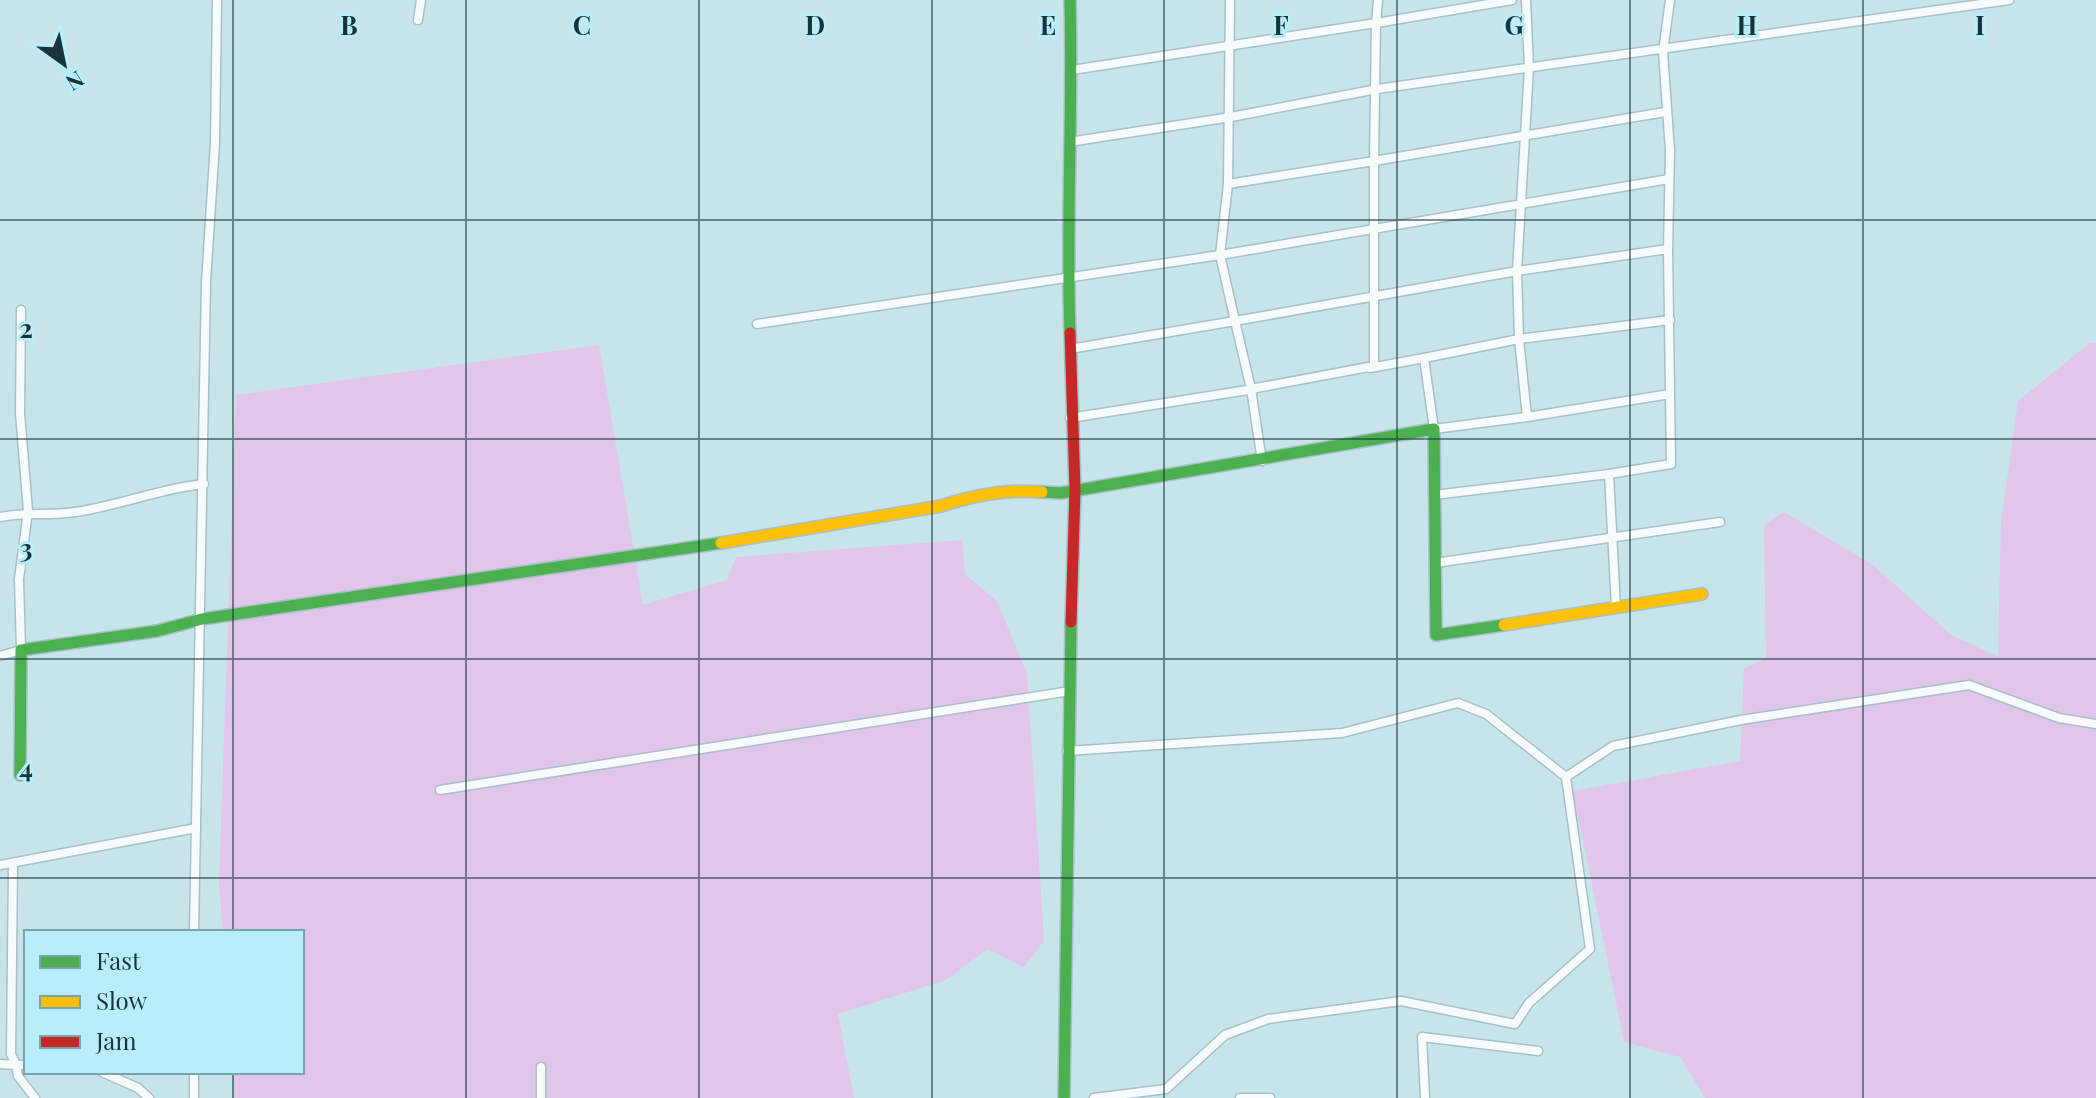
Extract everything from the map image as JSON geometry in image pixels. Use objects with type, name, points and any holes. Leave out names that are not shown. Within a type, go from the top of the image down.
[{"type":"street","points":[[194,930],[206,282],[215,143],[217,0]]},
{"type":"street","points":[[418,20],[421,0]]},
{"type":"street","points":[[1064,1098],[1067,751],[1075,490],[1070,418],[1070,0]]},
{"type":"street","points":[[1230,0],[1231,117],[1220,255],[1251,389],[1262,461]]},
{"type":"street","points":[[1251,389],[1374,366],[1372,298],[1378,0]]},
{"type":"street","points":[[1072,70],[1512,0]]},
{"type":"street","points":[[1526,0],[1529,68],[1517,271],[1519,339],[1527,417]]},
{"type":"street","points":[[1434,495],[1671,464],[1669,179],[1663,52],[1670,0]]},
{"type":"street","points":[[1069,142],[1231,117],[1377,89],[1663,52],[2009,0]]},
{"type":"street","points":[[1228,184],[1665,112]]},
{"type":"street","points":[[757,324],[1069,275],[1220,255],[1669,179]]},
{"type":"street","points":[[1070,349],[1517,271],[1668,249]]},
{"type":"street","points":[[20,775],[19,587],[28,511],[20,413],[21,310]]},
{"type":"street","points":[[1070,418],[1251,389],[1519,339],[1670,320]]},
{"type":"street","points":[[1424,358],[1434,429],[1436,635],[1702,594]]},
{"type":"street","points":[[0,656],[21,650],[157,631],[202,619],[815,529],[941,506],[975,495],[1075,490],[1262,461],[1434,429],[1670,394]]},
{"type":"street","points":[[1609,474],[1616,608]]},
{"type":"street","points":[[0,517],[28,511],[72,513],[145,499],[182,486],[204,484]]},
{"type":"street","points":[[1435,563],[1720,522]]},
{"type":"street","points":[[1566,777],[1613,746],[1741,720],[1969,685],[2059,718],[2096,724]]},
{"type":"street","points":[[440,790],[1070,691]]},
{"type":"street","points":[[1067,751],[1342,733],[1458,703],[1486,714],[1566,777],[1590,949],[1529,1003],[1515,1024],[1401,1001],[1268,1019],[1225,1035],[1166,1089],[1094,1098]]},
{"type":"street","points":[[0,865],[196,828]]},
{"type":"street","points":[[13,863],[11,1054],[18,1076],[35,1098]]},
{"type":"street","points":[[1425,1098],[1422,1037],[1538,1051]]},
{"type":"street","points":[[0,1064],[24,1065]]},
{"type":"street","points":[[541,1067],[541,1098]]},
{"type":"street","points":[[106,1074],[138,1088],[149,1098]]},
{"type":"street","points":[[194,1074],[194,1098]]},
{"type":"street","points":[[1240,1098],[1270,1098]]},
{"type":"shaded area","points":[[2090,343],[2096,343],[2096,1098],[1705,1098],[1680,1057],[1624,1042],[1573,791],[1740,761],[1744,669],[1766,658],[1764,525],[1784,512],[1873,565],[1950,634],[1998,657],[2001,523],[2018,401]]},
{"type":"shaded area","points":[[599,345],[643,605],[727,580],[736,557],[962,540],[965,574],[997,601],[1027,674],[1044,941],[1024,967],[988,949],[946,980],[838,1014],[854,1098],[234,1098],[233,1074],[304,1074],[304,930],[223,930],[219,883],[236,395]]},
{"type":"traffic: fast","points":[[1070,0],[1070,333]]},
{"type":"traffic: fast","points":[[1042,492],[1061,493],[1434,429],[1436,635],[1504,625]]},
{"type":"traffic: fast","points":[[20,775],[21,650],[157,631],[202,619],[721,543]]},
{"type":"traffic: fast","points":[[1064,1098],[1071,622]]},
{"type":"traffic: slow","points":[[721,543],[941,506],[991,494],[1042,492]]},
{"type":"traffic: slow","points":[[1504,625],[1702,594]]},
{"type":"traffic: jam","points":[[1070,333],[1075,490],[1071,622]]}]
